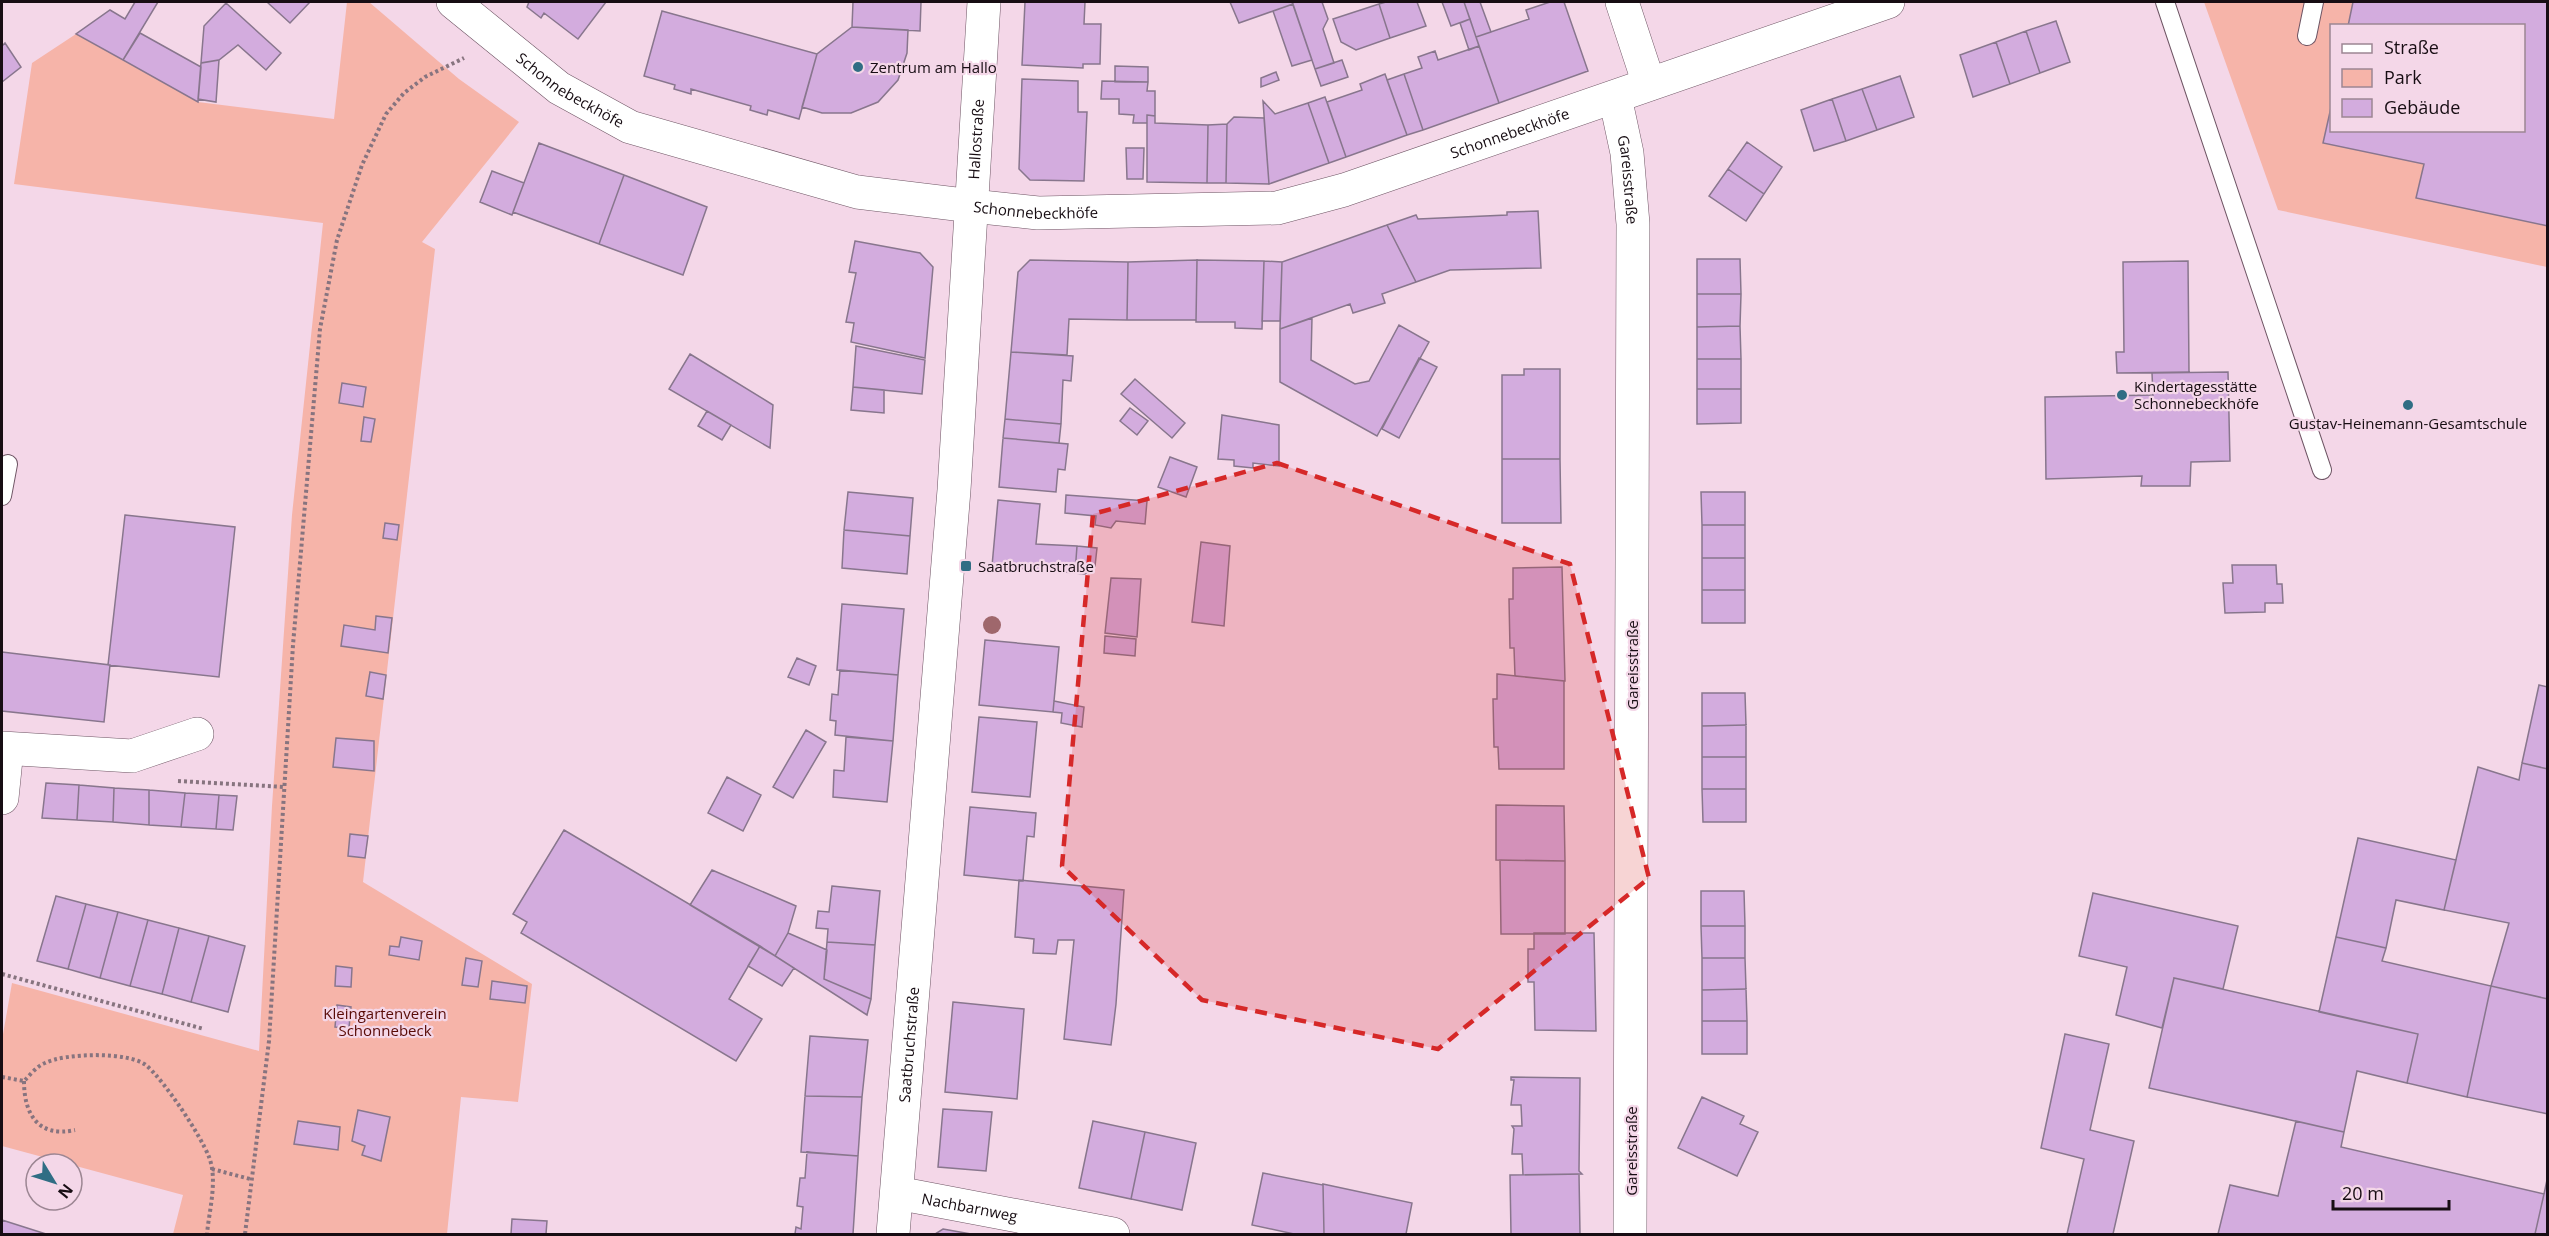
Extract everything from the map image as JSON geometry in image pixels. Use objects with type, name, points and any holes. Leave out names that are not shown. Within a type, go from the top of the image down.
[{"type":"street","name":"Schonnebeckhöfe","points":[[453,2],[559,88],[630,128],[857,192],[1038,213],[1277,208],[1344,190],[1888,2]]},
{"type":"street","name":"Hallostraße","points":[[972,206],[984,2]]},
{"type":"street","points":[[1622,2],[1649,84]]},
{"type":"street","name":"Gareisstraße","points":[[1615,97],[1627,153],[1633,224],[1630,1234]]},
{"type":"street","name":"Saatbruchstraße","points":[[893,1234],[936,728],[972,206]]},
{"type":"street","points":[[2,798],[4,749],[132,756],[197,734]]},
{"type":"street","name":"Nachbarnweg","points":[[897,1194],[1113,1234]]},
{"type":"lane","points":[[2165,2],[2322,470]]},
{"type":"lane","points":[[2307,36],[2314,2]]},
{"type":"lane","points":[[2,496],[8,464]]},
{"type":"path","points":[[245,1234],[250,1179],[269,1041],[293,645],[320,329],[337,240],[374,136],[386,114],[404,93],[425,77],[500,41]]},
{"type":"path","points":[[132,756],[147,779],[285,788]]},
{"type":"path","points":[[2,974],[204,1029]]},
{"type":"path","points":[[75,1130],[58,1134],[39,1126],[24,1101],[24,1081],[43,1063],[62,1057],[130,1056],[147,1066],[175,1101],[209,1156],[212,1168],[207,1234]]},
{"type":"path","points":[[2,1077],[24,1081]]},
{"type":"path","points":[[212,1168],[250,1179]]},
{"type":"highlighted area","points":[[1277,463],[1570,564],[1649,878],[1438,1049],[1202,1000],[1062,866],[1093,514]]},
{"type":"green space","name":"Kleingartenverein Schonnebeck","points":[[347,2],[369,2],[459,79],[519,122],[422,242],[435,249],[363,882],[532,984],[518,1102],[461,1097],[447,1234],[173,1234],[183,1195],[84,1168],[84,1152],[24,1152],[2,1146],[2,1040],[12,983],[259,1051],[272,806],[292,515],[323,223],[14,184],[32,63],[76,34],[198,102],[334,119]]},
{"type":"green space","points":[[2204,2],[2547,2],[2547,267],[2278,210]]},
{"type":"building","points":[[135,2],[158,2],[123,60],[76,34],[110,10],[125,19]]},
{"type":"building","points":[[267,2],[310,2],[290,23]]},
{"type":"building","points":[[529,2],[606,2],[578,39],[544,13],[541,18],[527,7]]},
{"type":"building","points":[[853,2],[921,2],[920,31],[852,27]]},
{"type":"building","points":[[1025,2],[1085,2],[1084,24],[1101,24],[1100,64],[1083,64],[1083,68],[1022,65]]},
{"type":"building","points":[[1230,2],[1292,2],[1293,4],[1239,23]]},
{"type":"building","points":[[1292,2],[1322,2],[1328,19],[1323,29],[1334,63],[1315,69]]},
{"type":"building","points":[[1417,2],[1426,26],[1390,38],[1379,4]]},
{"type":"building","points":[[1442,2],[1464,2],[1470,19],[1451,26]]},
{"type":"building","points":[[1464,2],[1480,2],[1491,32],[1476,37]]},
{"type":"building","points":[[1550,2],[1564,2],[1588,71],[1499,103],[1476,37],[1529,19],[1526,10]]},
{"type":"building","points":[[2353,2],[2548,2],[2548,226],[2416,198],[2424,164],[2323,143],[2330,112],[2330,132],[2525,132],[2525,24],[2348,24]]},
{"type":"building","points":[[226,3],[281,53],[266,70],[238,45],[219,60],[201,63],[204,26]]},
{"type":"building","points":[[1293,4],[1312,60],[1292,66],[1273,11]]},
{"type":"building","points":[[1379,4],[1390,38],[1356,50],[1341,42],[1333,19]]},
{"type":"building","points":[[662,11],[817,54],[799,119],[768,110],[767,115],[750,110],[751,106],[691,89],[691,94],[674,89],[675,85],[644,76]]},
{"type":"building","points":[[1470,19],[1479,46],[1469,50],[1460,23]]},
{"type":"building","points":[[2056,21],[2070,62],[2040,73],[2026,31]]},
{"type":"building","name":"Zentrum am Hallo","points":[[852,27],[908,30],[907,53],[898,80],[878,102],[851,113],[822,113],[802,107],[817,54]]},
{"type":"building","points":[[2026,31],[2040,73],[2010,84],[1996,42]]},
{"type":"building","points":[[140,33],[201,67],[198,102],[123,60]]},
{"type":"building","points":[[1996,42],[2010,84],[1973,97],[1960,55]]},
{"type":"building","points":[[5,43],[21,67],[2,82],[2,46]]},
{"type":"building","points":[[1479,46],[1499,103],[1423,130],[1404,74],[1422,68],[1418,57],[1435,51],[1438,60]]},
{"type":"building","points":[[219,60],[216,102],[198,99],[201,63]]},
{"type":"building","points":[[1342,60],[1348,77],[1321,86],[1315,69]]},
{"type":"building","points":[[1115,66],[1148,67],[1148,82],[1115,82]]},
{"type":"building","points":[[1276,72],[1279,80],[1261,87],[1261,78]]},
{"type":"building","points":[[1385,74],[1407,135],[1346,157],[1327,102],[1362,90],[1360,84]]},
{"type":"building","points":[[1404,74],[1423,130],[1407,135],[1387,80]]},
{"type":"building","points":[[1900,76],[1914,117],[1877,130],[1862,89]]},
{"type":"building","points":[[1022,79],[1078,81],[1078,112],[1087,112],[1084,181],[1030,180],[1019,169]]},
{"type":"building","points":[[1102,81],[1148,82],[1147,91],[1155,91],[1155,116],[1147,115],[1147,123],[1133,123],[1134,115],[1119,114],[1119,99],[1101,99]]},
{"type":"building","points":[[1862,89],[1877,130],[1846,141],[1832,99]]},
{"type":"building","points":[[1325,97],[1346,157],[1329,163],[1308,103]]},
{"type":"building","points":[[1832,99],[1846,141],[1814,151],[1801,110]]},
{"type":"building","points":[[1263,101],[1275,114],[1308,103],[1329,163],[1269,184]]},
{"type":"building","points":[[1147,115],[1155,116],[1155,123],[1208,125],[1207,183],[1147,182]]},
{"type":"building","points":[[1234,117],[1264,118],[1269,184],[1226,183],[1227,124]]},
{"type":"building","points":[[1227,124],[1226,183],[1207,183],[1208,125]]},
{"type":"building","points":[[1747,142],[1782,167],[1764,194],[1728,169]]},
{"type":"building","points":[[539,143],[624,175],[599,244],[513,212]]},
{"type":"building","points":[[1126,148],[1144,148],[1143,179],[1127,179]]},
{"type":"building","points":[[1728,169],[1764,194],[1746,221],[1709,196]]},
{"type":"building","points":[[492,171],[524,183],[512,215],[480,202]]},
{"type":"building","points":[[624,175],[707,207],[683,275],[599,244]]},
{"type":"building","points":[[1538,211],[1541,268],[1450,270],[1416,282],[1387,225],[1416,215],[1418,219],[1507,215],[1507,212]]},
{"type":"building","points":[[1387,225],[1416,282],[1382,294],[1385,303],[1353,313],[1350,304],[1280,329],[1282,262]]},
{"type":"building","points":[[855,241],[920,253],[933,267],[925,358],[851,342],[854,323],[846,322],[856,273],[849,272]]},
{"type":"building","points":[[1697,259],[1740,259],[1741,294],[1697,294]]},
{"type":"building","points":[[1030,260],[1128,262],[1127,320],[1069,319],[1067,355],[1011,352],[1018,272]]},
{"type":"building","points":[[1197,260],[1196,320],[1127,320],[1128,262]]},
{"type":"building","points":[[1197,260],[1264,261],[1262,329],[1235,328],[1235,322],[1196,322]]},
{"type":"building","points":[[1264,261],[1282,262],[1280,321],[1262,321]]},
{"type":"building","points":[[2188,261],[2189,372],[2117,373],[2116,352],[2124,352],[2123,262]]},
{"type":"building","points":[[1697,294],[1741,294],[1740,326],[1697,327]]},
{"type":"building","points":[[1312,318],[1311,360],[1355,384],[1369,381],[1399,325],[1429,342],[1377,436],[1280,382],[1280,329]]},
{"type":"building","points":[[1740,326],[1741,359],[1697,359],[1697,327]]},
{"type":"building","points":[[856,346],[925,360],[922,394],[853,387]]},
{"type":"building","points":[[1011,352],[1073,356],[1071,381],[1063,380],[1061,424],[1005,419]]},
{"type":"building","points":[[690,354],[773,405],[770,448],[669,389]]},
{"type":"building","points":[[1419,358],[1437,367],[1399,438],[1382,429]]},
{"type":"building","points":[[1697,359],[1741,359],[1741,389],[1697,389]]},
{"type":"building","points":[[1524,369],[1560,369],[1560,459],[1502,459],[1502,375],[1524,375]]},
{"type":"building","points":[[2228,372],[2230,461],[2191,462],[2190,486],[2141,486],[2142,476],[2046,479],[2045,397],[2153,395],[2152,373]]},
{"type":"building","points":[[1135,379],[1185,423],[1172,438],[1121,394]]},
{"type":"building","points":[[342,383],[366,387],[363,407],[339,403]]},
{"type":"building","points":[[853,387],[884,390],[884,413],[851,410]]},
{"type":"building","points":[[1697,389],[1741,389],[1741,423],[1697,424]]},
{"type":"building","points":[[1130,408],[1148,421],[1137,435],[1120,421]]},
{"type":"building","points":[[707,411],[731,425],[722,440],[698,426]]},
{"type":"building","points":[[1222,415],[1279,425],[1279,466],[1253,463],[1253,468],[1234,466],[1234,460],[1218,459]]},
{"type":"building","points":[[364,417],[375,419],[371,442],[361,441]]},
{"type":"building","points":[[1005,419],[1061,424],[1059,443],[1003,438]]},
{"type":"building","points":[[1003,438],[1068,444],[1065,470],[1058,469],[1056,492],[999,487]]},
{"type":"building","points":[[1170,457],[1197,467],[1186,497],[1158,487]]},
{"type":"building","points":[[1502,459],[1560,459],[1561,523],[1502,523]]},
{"type":"building","points":[[848,492],[913,498],[910,536],[844,530]]},
{"type":"building","points":[[1701,492],[1745,492],[1745,525],[1702,525]]},
{"type":"building","points":[[1066,495],[1147,501],[1145,524],[1116,521],[1111,528],[1095,525],[1096,516],[1065,513]]},
{"type":"building","points":[[998,500],[1040,504],[1036,544],[1077,546],[1075,573],[992,566]]},
{"type":"building","points":[[125,515],[235,527],[219,677],[108,665]]},
{"type":"building","points":[[385,523],[399,525],[397,540],[383,538]]},
{"type":"building","points":[[1702,525],[1745,525],[1745,558],[1702,558]]},
{"type":"building","points":[[844,530],[910,536],[907,574],[842,568]]},
{"type":"building","points":[[1201,542],[1230,546],[1224,626],[1192,622]]},
{"type":"building","points":[[1077,546],[1097,548],[1095,566],[1085,574],[1075,573]]},
{"type":"building","points":[[1702,558],[1745,558],[1745,590],[1702,590]]},
{"type":"building","points":[[2232,565],[2276,565],[2277,584],[2282,584],[2283,603],[2265,603],[2265,612],[2225,613],[2223,583],[2233,583]]},
{"type":"building","points":[[1562,567],[1565,681],[1515,676],[1514,648],[1510,648],[1509,599],[1513,599],[1513,568]]},
{"type":"building","points":[[1111,578],[1141,579],[1137,637],[1105,633]]},
{"type":"building","points":[[1702,590],[1745,590],[1745,623],[1702,623]]},
{"type":"building","points":[[842,604],[904,609],[898,675],[837,670]]},
{"type":"building","points":[[376,616],[392,618],[388,653],[341,646],[344,625],[375,630]]},
{"type":"building","points":[[1105,636],[1136,639],[1135,656],[1104,653]]},
{"type":"building","points":[[985,640],[1059,647],[1053,712],[979,705]]},
{"type":"building","points":[[2,652],[110,665],[104,722],[2,711]]},
{"type":"building","points":[[797,658],[816,666],[809,685],[788,677]]},
{"type":"building","points":[[840,670],[898,675],[893,741],[835,735],[836,721],[830,720],[832,694],[838,695]]},
{"type":"building","points":[[370,672],[386,675],[383,699],[366,696]]},
{"type":"building","points":[[1497,674],[1564,681],[1564,769],[1499,769],[1498,747],[1494,747],[1493,699],[1497,699]]},
{"type":"building","points":[[2539,685],[2548,687],[2548,769],[2522,763]]},
{"type":"building","points":[[1702,693],[1745,693],[1746,725],[1702,726]]},
{"type":"building","points":[[1054,701],[1084,707],[1082,727],[1061,723],[1062,713],[1053,712]]},
{"type":"building","points":[[979,717],[1037,722],[1030,797],[972,792]]},
{"type":"building","points":[[1746,725],[1746,757],[1702,757],[1702,726]]},
{"type":"building","points":[[806,730],[826,742],[793,798],[773,787]]},
{"type":"building","points":[[846,737],[893,741],[887,802],[833,797],[834,770],[844,771]]},
{"type":"building","points":[[336,738],[374,741],[374,771],[333,767]]},
{"type":"building","points":[[1702,757],[1746,757],[1746,789],[1702,789]]},
{"type":"building","points":[[2522,763],[2548,769],[2548,999],[2491,986],[2509,923],[2444,910],[2478,767],[2519,780]]},
{"type":"building","points":[[727,777],[761,795],[743,831],[708,813]]},
{"type":"building","points":[[46,783],[79,785],[77,820],[42,818]]},
{"type":"building","points":[[79,785],[114,788],[113,822],[77,820]]},
{"type":"building","points":[[114,788],[149,790],[149,825],[113,822]]},
{"type":"building","points":[[1702,789],[1746,789],[1746,822],[1703,822]]},
{"type":"building","points":[[149,790],[185,793],[181,827],[149,825]]},
{"type":"building","points":[[185,793],[219,795],[216,829],[181,827]]},
{"type":"building","points":[[219,795],[237,796],[233,830],[216,829]]},
{"type":"building","points":[[1496,805],[1564,806],[1565,861],[1496,860]]},
{"type":"building","points":[[970,807],[1036,813],[1034,837],[1027,836],[1023,881],[964,875]]},
{"type":"building","points":[[564,830],[760,946],[729,999],[762,1019],[736,1061],[521,933],[527,922],[513,914]]},
{"type":"building","points":[[350,834],[368,836],[365,858],[348,856]]},
{"type":"building","points":[[2358,838],[2456,860],[2444,910],[2396,900],[2386,948],[2336,937]]},
{"type":"building","points":[[1500,860],[1565,861],[1565,934],[1501,934]]},
{"type":"building","points":[[712,870],[796,906],[788,933],[775,956],[690,905]]},
{"type":"building","points":[[1019,880],[1124,890],[1111,1045],[1064,1039],[1074,940],[1058,940],[1056,954],[1033,953],[1034,939],[1015,937]]},
{"type":"building","points":[[832,886],[880,891],[875,945],[827,942],[828,929],[816,928],[818,911],[829,912]]},
{"type":"building","points":[[1701,891],[1744,891],[1745,926],[1701,926]]},
{"type":"building","points":[[2093,893],[2238,926],[2223,989],[2174,978],[2162,1028],[2116,1015],[2127,967],[2079,956]]},
{"type":"building","points":[[56,896],[86,904],[68,969],[37,961]]},
{"type":"building","points":[[86,904],[118,912],[100,978],[68,969]]},
{"type":"building","points":[[118,912],[148,920],[130,986],[100,978]]},
{"type":"building","points":[[148,920],[179,928],[162,994],[130,986]]},
{"type":"building","points":[[1701,926],[1745,926],[1745,958],[1702,958]]},
{"type":"building","points":[[179,928],[209,936],[191,1002],[162,994]]},
{"type":"building","points":[[788,933],[827,950],[824,979],[871,999],[867,1015],[775,956]]},
{"type":"building","points":[[1534,933],[1594,933],[1596,1031],[1535,1030],[1534,982],[1528,982],[1528,949],[1534,949]]},
{"type":"building","points":[[209,936],[245,946],[228,1012],[191,1002]]},
{"type":"building","points":[[401,937],[422,941],[419,960],[389,955],[390,946],[399,947]]},
{"type":"building","points":[[2336,937],[2386,948],[2382,961],[2491,986],[2467,1097],[2407,1083],[2418,1034],[2319,1012]]},
{"type":"building","points":[[827,942],[875,945],[871,999],[824,979]]},
{"type":"building","points":[[760,946],[794,968],[782,986],[748,966]]},
{"type":"building","points":[[466,958],[482,961],[478,987],[462,985]]},
{"type":"building","points":[[1702,958],[1745,958],[1746,989],[1702,990]]},
{"type":"building","points":[[336,966],[352,968],[351,987],[335,986]]},
{"type":"building","points":[[2174,978],[2418,1034],[2407,1083],[2357,1071],[2344,1132],[2149,1088]]},
{"type":"building","points":[[492,981],[527,986],[525,1003],[490,999]]},
{"type":"building","points":[[2491,986],[2548,999],[2548,1114],[2467,1097]]},
{"type":"building","points":[[1746,989],[1747,1021],[1702,1021],[1702,990]]},
{"type":"building","points":[[953,1002],[1024,1009],[1017,1099],[945,1092]]},
{"type":"building","points":[[337,1005],[351,1007],[349,1028],[335,1027]]},
{"type":"building","points":[[1702,1021],[1747,1021],[1747,1054],[1702,1054]]},
{"type":"building","points":[[2065,1034],[2109,1044],[2090,1130],[2134,1141],[2113,1234],[2067,1234],[2084,1159],[2041,1148]]},
{"type":"building","points":[[810,1036],[868,1040],[862,1097],[805,1096]]},
{"type":"building","points":[[1511,1077],[1580,1078],[1579,1171],[1582,1174],[1523,1175],[1522,1154],[1512,1154],[1514,1129],[1512,1126],[1522,1126],[1521,1105],[1511,1105],[1514,1080],[1511,1080]]},
{"type":"building","points":[[805,1096],[862,1097],[858,1156],[801,1152]]},
{"type":"building","points":[[1702,1097],[1744,1116],[1740,1124],[1758,1132],[1737,1176],[1678,1148]]},
{"type":"building","points":[[943,1109],[992,1112],[986,1171],[938,1167]]},
{"type":"building","points":[[358,1110],[390,1117],[381,1161],[362,1155],[365,1146],[352,1141]]},
{"type":"building","points":[[298,1121],[340,1127],[338,1150],[294,1144]]},
{"type":"building","points":[[1093,1121],[1145,1132],[1131,1199],[1079,1188]]},
{"type":"building","points":[[2296,1121],[2344,1132],[2341,1147],[2544,1194],[2535,1234],[2218,1234],[2230,1185],[2278,1196]]},
{"type":"building","points":[[1145,1132],[1196,1143],[1182,1210],[1131,1199]]},
{"type":"building","points":[[807,1152],[858,1156],[853,1234],[795,1234],[796,1227],[801,1229],[803,1207],[797,1206],[800,1178],[805,1178]]},
{"type":"building","points":[[1263,1173],[1323,1185],[1324,1234],[1294,1234],[1252,1225]]},
{"type":"building","points":[[1579,1174],[1580,1234],[1511,1234],[1510,1175]]},
{"type":"building","points":[[2547,1180],[2548,1234],[2535,1234],[2544,1194]]},
{"type":"building","points":[[1323,1184],[1412,1203],[1406,1234],[1324,1234]]},
{"type":"building","points":[[512,1219],[547,1221],[546,1234],[511,1234]]},
{"type":"building","points":[[2,1220],[46,1234],[2,1234]]},
{"type":"building","points":[[943,1229],[971,1234],[935,1234]]},
{"type":"place","name":"Zentrum am Hallo","points":[[858,67]]},
{"type":"place","name":"Kindertagesstätte Schonnebeckhöfe","points":[[2122,395]]},
{"type":"place","name":"Gustav-Heinemann-Gesamtschule","points":[[2408,405]]},
{"type":"place","name":"Saatbruchstraße","points":[[966,566]]}]
